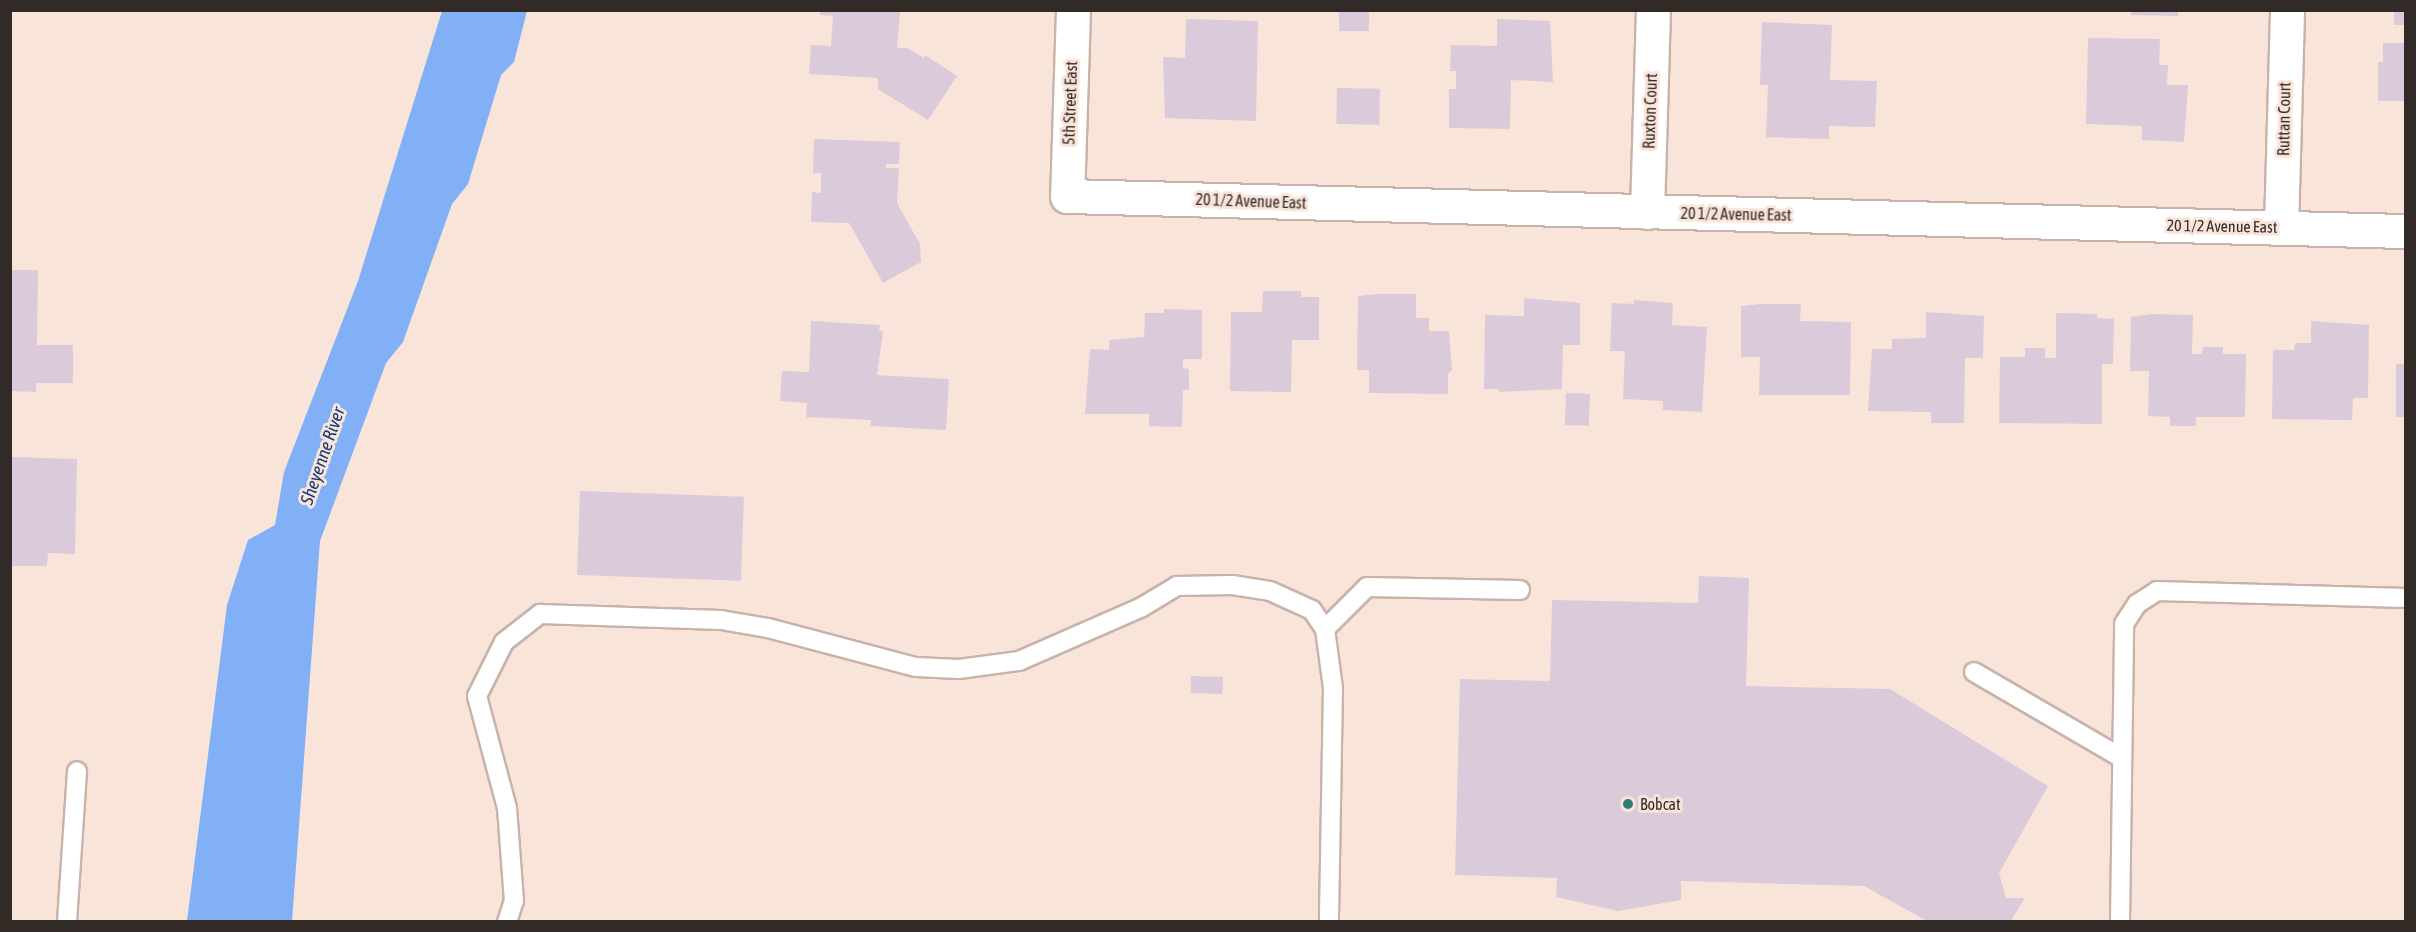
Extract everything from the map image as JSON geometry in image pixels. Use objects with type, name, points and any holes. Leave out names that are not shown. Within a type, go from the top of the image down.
[{"type":"street","name":"5th Street East","points":[[1067,196],[1073,10]]},
{"type":"street","name":"Ruxton Court","points":[[1647,212],[1653,10]]},
{"type":"street","name":"Ruttan Court","points":[[2281,227],[2287,10]]},
{"type":"street","name":"20 1/2 Avenue East","points":[[1067,196],[2406,231]]},
{"type":"lane","points":[[507,921],[514,902],[507,808],[477,696],[504,642],[540,614],[721,620],[778,630],[916,667],[959,669],[1018,661],[1142,607],[1177,586],[1232,585],[1270,591],[1312,610],[1325,629],[1333,688],[1329,921]]},
{"type":"lane","points":[[1325,629],[1367,587],[1520,590]]},
{"type":"lane","points":[[2120,921],[2120,757],[2124,624],[2137,604],[2157,591],[2406,598]]},
{"type":"lane","points":[[1974,672],[2120,757]]},
{"type":"lane","points":[[67,921],[77,771]]},
{"type":"water","name":"Sheyenne River","points":[[442,11],[527,11],[514,62],[501,75],[468,184],[452,204],[403,342],[386,363],[320,541],[292,921],[187,921],[227,605],[248,540],[275,525],[284,472],[358,281]]},
{"type":"building","points":[[821,10],[900,10],[897,48],[907,48],[924,58],[925,55],[957,76],[928,120],[878,89],[878,78],[809,74],[811,45],[831,46],[833,16],[820,15]]},
{"type":"building","points":[[1339,10],[1369,10],[1369,31],[1339,31]]},
{"type":"building","points":[[2131,10],[2178,10],[2178,16],[2131,15]]},
{"type":"building","points":[[2394,10],[2406,10],[2406,25],[2394,25]]},
{"type":"building","points":[[1186,19],[1258,21],[1256,121],[1165,118],[1163,57],[1185,58]]},
{"type":"building","points":[[1497,19],[1550,21],[1553,82],[1511,80],[1510,129],[1449,128],[1449,89],[1456,89],[1456,71],[1450,71],[1451,45],[1497,46]]},
{"type":"building","points":[[1762,22],[1832,25],[1830,80],[1877,81],[1875,127],[1829,126],[1829,139],[1766,137],[1768,85],[1760,85]]},
{"type":"building","points":[[2088,38],[2160,39],[2159,65],[2168,65],[2167,85],[2188,85],[2184,142],[2142,140],[2142,126],[2086,124]]},
{"type":"building","points":[[2383,43],[2406,43],[2406,101],[2378,101],[2378,62],[2383,62]]},
{"type":"building","points":[[1337,88],[1380,89],[1379,125],[1336,124]]},
{"type":"building","points":[[814,139],[900,142],[899,164],[886,164],[886,168],[899,168],[897,203],[920,244],[921,262],[883,283],[849,223],[811,222],[812,192],[821,193],[821,173],[813,173]]},
{"type":"building","points":[[10,270],[38,270],[37,345],[73,345],[73,383],[36,383],[36,392],[10,391]]},
{"type":"building","points":[[1263,291],[1301,291],[1301,297],[1319,297],[1319,340],[1292,340],[1291,392],[1230,391],[1231,312],[1262,312]]},
{"type":"building","points":[[1416,294],[1416,318],[1429,318],[1429,331],[1449,331],[1452,370],[1448,374],[1448,394],[1369,393],[1369,370],[1357,370],[1358,296]]},
{"type":"building","points":[[1524,298],[1580,303],[1580,345],[1563,345],[1562,389],[1499,392],[1499,389],[1484,389],[1485,315],[1524,316]]},
{"type":"building","points":[[1634,300],[1673,303],[1672,325],[1707,327],[1702,412],[1663,410],[1663,401],[1623,399],[1625,351],[1610,351],[1612,303],[1634,304]]},
{"type":"building","points":[[1801,304],[1800,321],[1851,322],[1850,395],[1759,395],[1760,357],[1741,357],[1741,306]]},
{"type":"building","points":[[1164,309],[1202,310],[1202,359],[1183,359],[1183,368],[1189,369],[1189,390],[1183,390],[1182,427],[1149,426],[1149,414],[1085,414],[1090,349],[1109,350],[1109,340],[1144,337],[1145,313],[1164,313]]},
{"type":"building","points":[[1926,312],[1984,316],[1983,358],[1965,358],[1964,423],[1931,423],[1931,412],[1868,411],[1872,349],[1892,349],[1892,339],[1926,338]]},
{"type":"building","points":[[2056,313],[2097,314],[2097,318],[2114,319],[2113,364],[2102,364],[2102,424],[1999,423],[2000,357],[2025,357],[2025,348],[2045,348],[2045,358],[2056,358]]},
{"type":"building","points":[[2151,314],[2193,315],[2192,354],[2202,354],[2203,347],[2223,347],[2223,354],[2246,354],[2245,417],[2196,417],[2196,426],[2170,426],[2170,417],[2148,416],[2149,371],[2130,371],[2131,317]]},
{"type":"building","points":[[811,321],[880,325],[879,331],[883,331],[877,375],[949,379],[946,430],[871,426],[871,420],[806,417],[807,403],[780,401],[782,371],[809,372]]},
{"type":"building","points":[[2311,321],[2369,325],[2368,398],[2353,398],[2352,420],[2272,419],[2273,350],[2294,350],[2295,343],[2311,343]]},
{"type":"building","points":[[2396,364],[2406,364],[2406,417],[2396,417]]},
{"type":"building","points":[[1566,393],[1590,394],[1589,426],[1565,425]]},
{"type":"building","points":[[10,457],[77,459],[75,554],[48,553],[47,566],[10,566]]},
{"type":"building","points":[[580,491],[744,497],[741,581],[577,575]]},
{"type":"building","points":[[1699,576],[1749,578],[1746,686],[1890,689],[2048,786],[1999,873],[2006,898],[2025,898],[2010,922],[1929,922],[1864,886],[1681,881],[1681,900],[1618,911],[1556,897],[1557,878],[1455,875],[1460,679],[1550,681],[1552,600],[1698,603]]},
{"type":"building","points":[[1191,676],[1223,677],[1222,694],[1190,693]]},
{"type":"place","name":"Bobcat","points":[[1628,804]]}]
